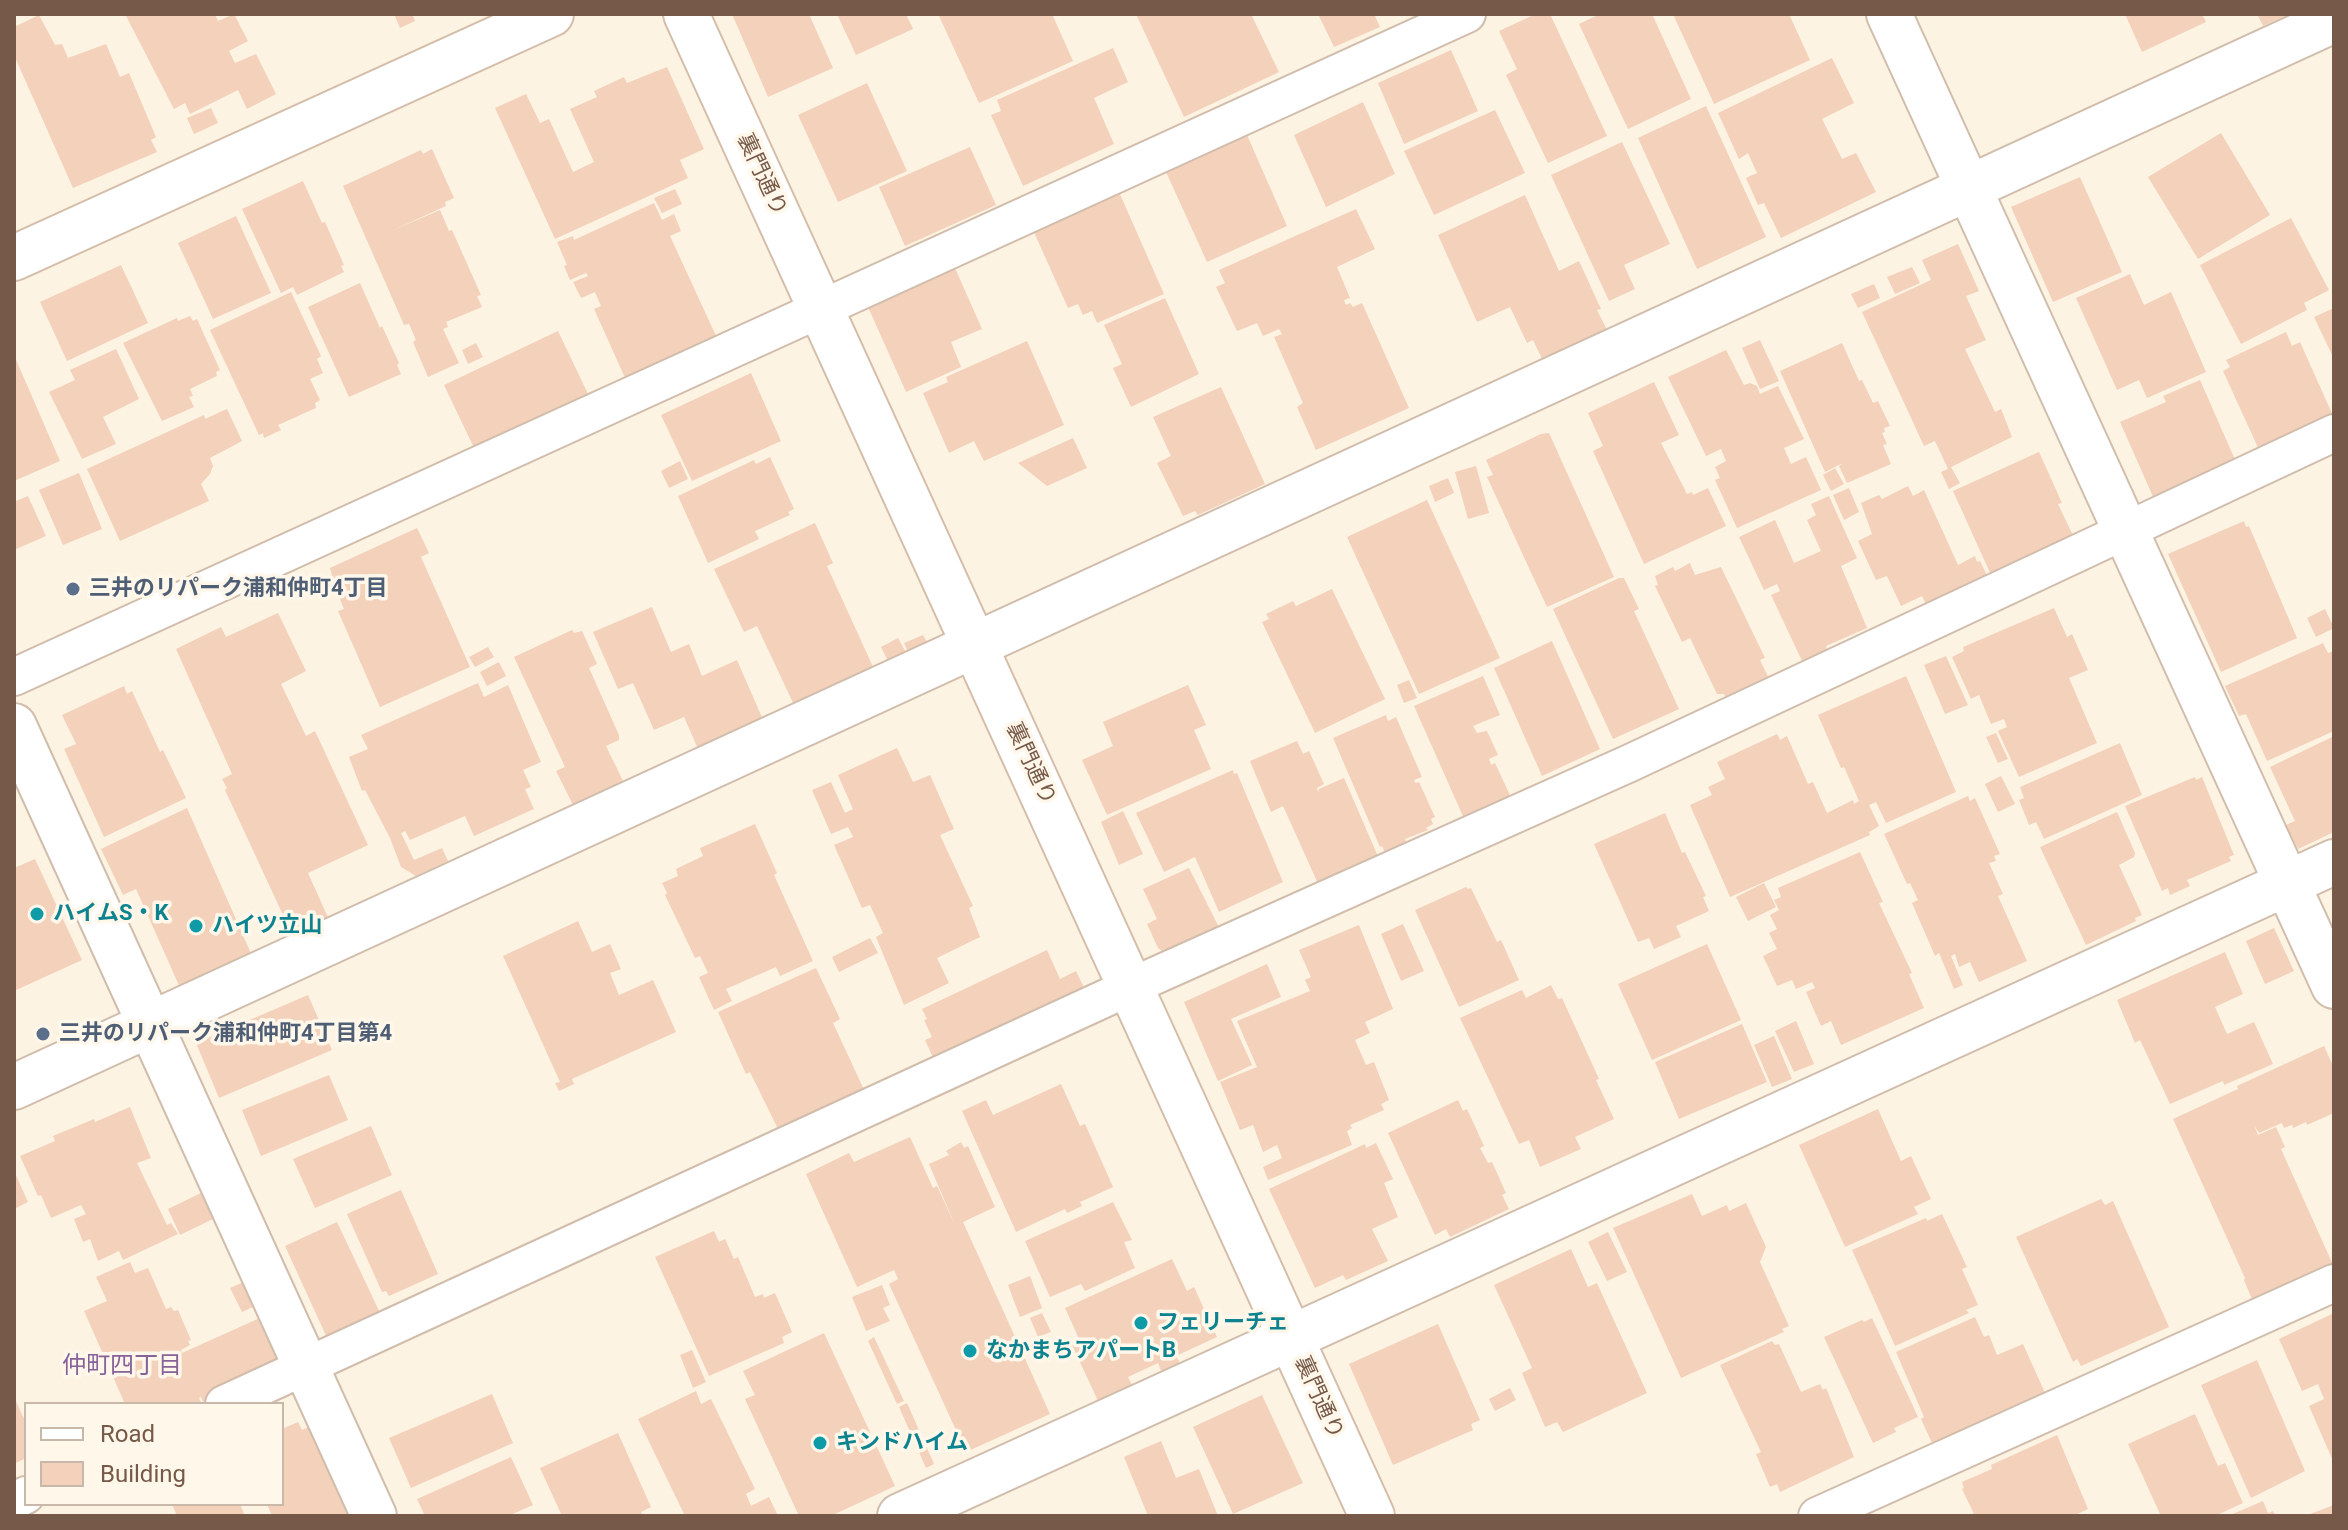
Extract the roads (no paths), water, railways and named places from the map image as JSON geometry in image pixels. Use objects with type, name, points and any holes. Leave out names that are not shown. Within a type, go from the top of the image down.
[{"type":"street","points":[[14,258],[551,14]]},
{"type":"street","name":"裏門通り","points":[[686,14],[1372,1516]]},
{"type":"street","points":[[1889,14],[2334,986]]},
{"type":"street","points":[[14,1087],[2334,20]]},
{"type":"street","points":[[14,726],[374,1516]]},
{"type":"street","points":[[900,1516],[2334,862]]},
{"type":"lane","points":[[14,677],[1467,14]]},
{"type":"lane","points":[[228,1402],[1132,986],[1630,763],[2334,433]]},
{"type":"lane","points":[[1817,1516],[2334,1283]]},
{"type":"place","name":"三井のリパーク浦和仲町4丁目","points":[[73,589]]},
{"type":"place","name":"ハイムS・K","points":[[37,914]]},
{"type":"place","name":"ハイツ立山","points":[[196,926]]},
{"type":"place","name":"三井のリパーク浦和仲町4丁目第4","points":[[43,1034]]},
{"type":"place","name":"フェリーチェ","points":[[1141,1323]]},
{"type":"place","name":"なかまちアパートB","points":[[970,1351]]},
{"type":"place","name":"キンドハイム","points":[[820,1443]]},
{"type":"district","name":"仲町四丁目","points":[[122,1367]]}]
